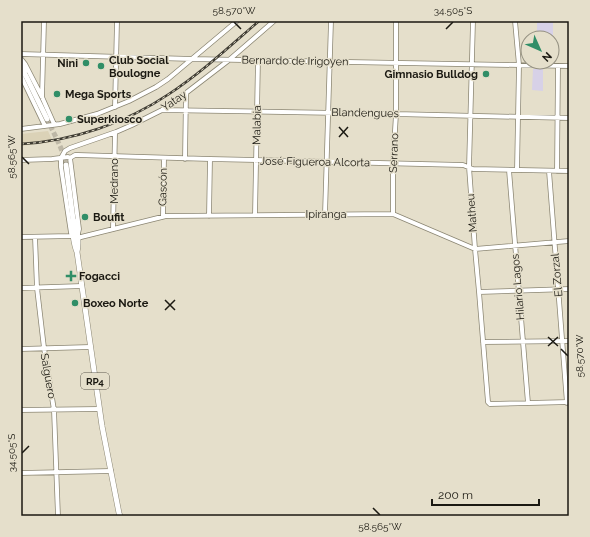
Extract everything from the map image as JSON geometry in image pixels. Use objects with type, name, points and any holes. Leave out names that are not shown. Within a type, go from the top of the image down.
[{"type":"main road","points":[[21,60],[24,66],[24,76]]},
{"type":"main road","points":[[21,69],[47,119]]},
{"type":"main road","name":"RP4","points":[[66,166],[75,248],[77,252],[99,409],[119,515]]},
{"type":"street","points":[[42,97],[44,21]]},
{"type":"street","points":[[114,107],[117,21]]},
{"type":"street","points":[[21,129],[60,124],[97,114],[129,102],[168,79],[236,21]]},
{"type":"street","name":"Yatay","points":[[61,158],[65,151],[70,148],[115,133],[162,110],[229,60],[274,21]]},
{"type":"street","points":[[325,214],[331,21]]},
{"type":"street","name":"Serrano","points":[[393,214],[393,164],[396,114],[396,21]]},
{"type":"street","name":"Matheu","points":[[473,21],[469,168],[474,249],[489,404],[528,403]]},
{"type":"street","points":[[515,21],[519,65],[517,170]]},
{"type":"street","name":"Bernardo de Irigoyen","points":[[21,54],[229,60],[519,65]]},
{"type":"street","points":[[21,60],[25,64],[54,124]]},
{"type":"street","name":"Malabia","points":[[255,215],[258,60]]},
{"type":"street","points":[[557,171],[558,70]]},
{"type":"street","points":[[24,76],[44,126]]},
{"type":"street","points":[[185,159],[186,93]]},
{"type":"street","name":"Blandengues","points":[[162,110],[569,118]]},
{"type":"street","name":"Medrano","points":[[113,229],[115,133]]},
{"type":"street","name":"José Figueroa Alcorta","points":[[21,160],[70,158],[75,155],[463,166],[473,169],[569,171]]},
{"type":"street","points":[[61,158],[61,167],[74,237]]},
{"type":"street","points":[[70,158],[80,229],[74,237]]},
{"type":"street","name":"Gascón","points":[[163,216],[164,158]]},
{"type":"street","points":[[209,216],[210,159]]},
{"type":"street","name":"Hilario Lagos","points":[[509,170],[528,403]]},
{"type":"street","name":"El Zorzal","points":[[548,171],[568,402]]},
{"type":"street","name":"Ipiranga","points":[[21,238],[74,237],[163,216],[393,214],[474,249],[569,241]]},
{"type":"street","name":"Salguero","points":[[35,237],[44,348],[54,410],[58,516]]},
{"type":"street","points":[[21,288],[82,286]]},
{"type":"street","points":[[479,292],[569,289]]},
{"type":"street","points":[[483,342],[569,341]]},
{"type":"street","points":[[21,349],[90,347]]},
{"type":"street","points":[[528,403],[568,402]]},
{"type":"street","points":[[21,410],[99,409]]},
{"type":"street","points":[[21,473],[111,471]]},
{"type":"shaded area","points":[[537,21],[553,21],[553,30],[537,30]]},
{"type":"shaded area","points":[[533,70],[543,70],[543,91],[532,90]]},
{"type":"shaded area","points":[[48,131],[53,142],[21,146],[21,134]]},
{"type":"tunnel","points":[[47,119],[61,147],[66,165]]},
{"type":"railway","points":[[21,144],[79,135],[135,114],[169,94],[192,77],[259,21]]},
{"type":"place","name":"Nini","points":[[86,63]]},
{"type":"place","name":"Club Social Boulogne","points":[[101,66]]},
{"type":"place","name":"Gimnasio Bulldog","points":[[486,74]]},
{"type":"place","name":"Mega Sports","points":[[57,94]]},
{"type":"place","name":"Superkiosco","points":[[69,119]]},
{"type":"place","name":"Boufit","points":[[85,217]]},
{"type":"place","name":"Fogacci","points":[[71,276]]},
{"type":"place","name":"Boxeo Norte","points":[[75,303]]}]
